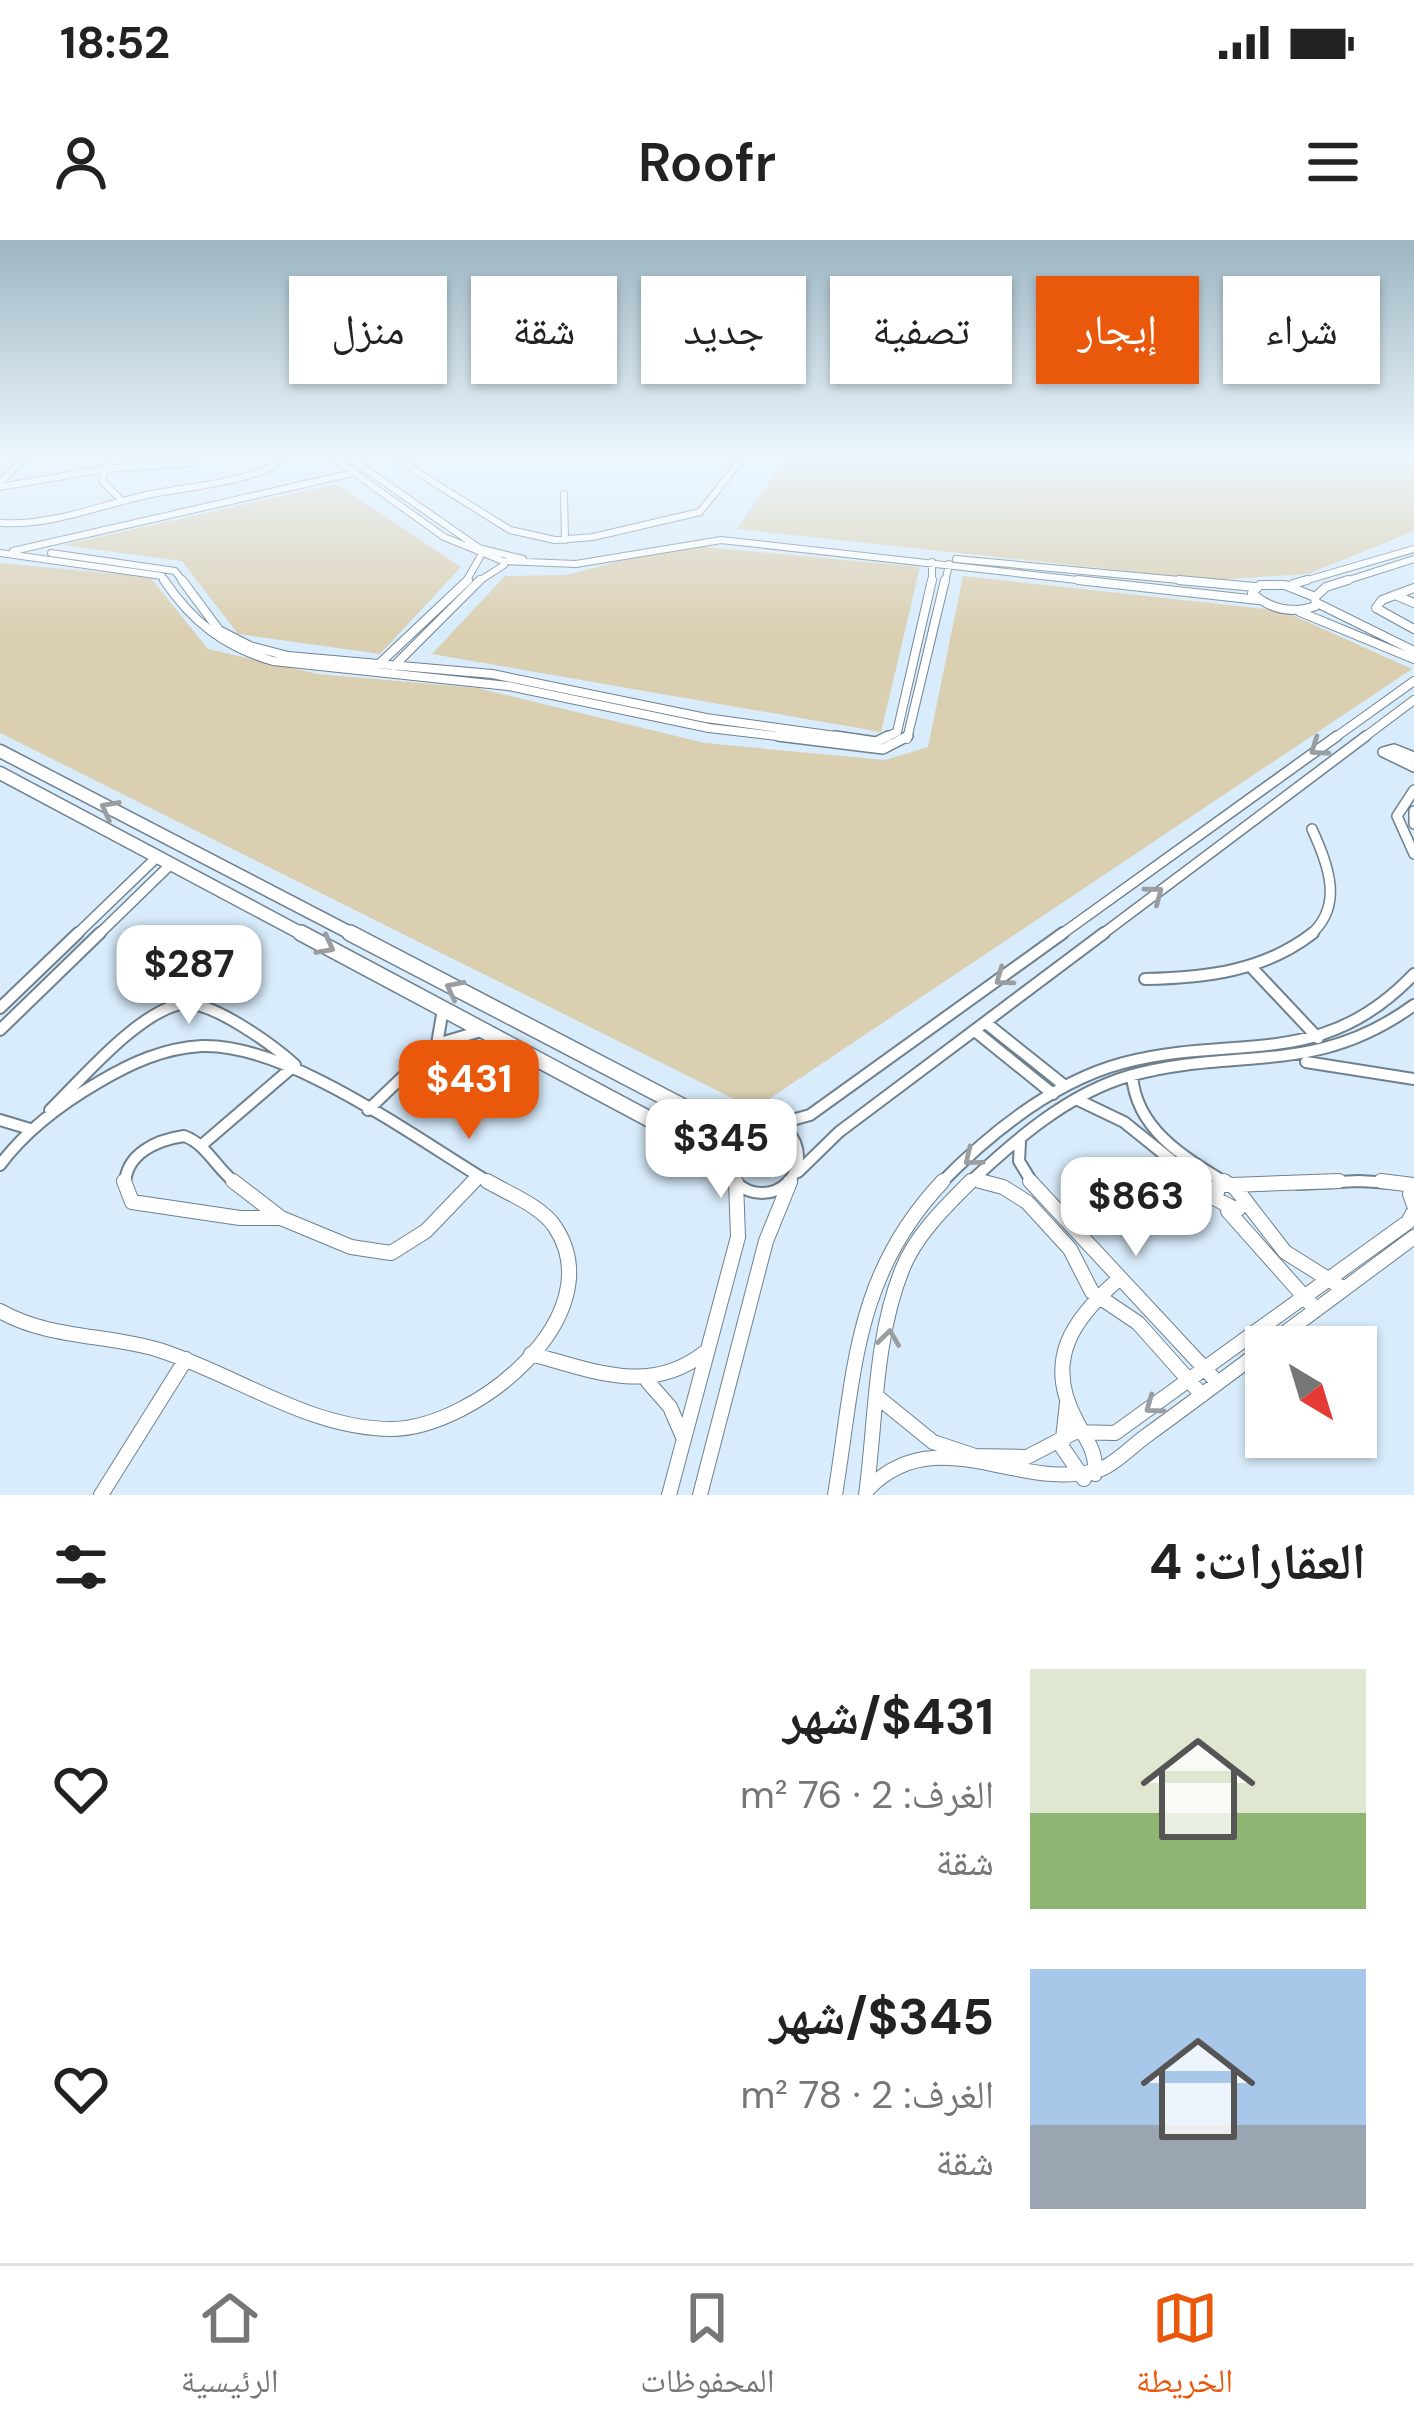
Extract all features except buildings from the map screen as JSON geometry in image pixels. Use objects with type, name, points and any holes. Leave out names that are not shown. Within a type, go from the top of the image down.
[{"type":"street","points":[[0,524],[71,516]]},
{"type":"street","points":[[130,516],[133,520]]},
{"type":"street","points":[[5,550],[154,516]]},
{"type":"street","points":[[5,550],[159,516]]},
{"type":"street","points":[[419,516],[480,557],[508,564],[578,564],[705,540],[932,562],[1258,600],[1414,655]]},
{"type":"street","points":[[430,516],[479,548],[512,558],[577,559],[667,539],[721,535],[1255,587],[1311,582],[1413,552]]},
{"type":"street","points":[[487,516],[510,530],[565,540],[683,516]]},
{"type":"street","points":[[564,516],[565,540]]},
{"type":"street","points":[[5,550],[162,576],[201,630],[236,650],[273,661],[508,686],[709,728],[883,749],[906,741],[913,723],[949,564]]},
{"type":"street","points":[[5,550],[175,571],[219,630],[250,646],[327,662],[492,674],[706,718],[885,741],[897,732],[932,592],[932,562]]},
{"type":"street","points":[[1295,610],[1316,600],[1326,587],[1413,552]]},
{"type":"street","points":[[379,664],[474,574],[480,557]]},
{"type":"street","points":[[394,666],[477,582],[508,564]]},
{"type":"street","points":[[1285,585],[1414,655]]},
{"type":"street","points":[[1255,587],[1252,593],[1258,600]]},
{"type":"street","points":[[1414,588],[1376,608],[1414,629]]},
{"type":"street","points":[[1395,596],[1414,603]]},
{"type":"street","points":[[0,751],[699,1115],[732,1125],[774,1125],[802,1119],[830,1102],[1414,681]]},
{"type":"street","points":[[0,772],[697,1145],[731,1177],[763,1191],[794,1177],[839,1132],[1414,700]]},
{"type":"street","points":[[1414,757],[1390,749],[1383,752],[1414,767]]},
{"type":"street","points":[[1414,790],[1397,816],[1414,854]]},
{"type":"street","points":[[1414,811],[1414,824]]},
{"type":"street","points":[[1145,979],[1202,979],[1253,969],[1302,944],[1328,909],[1330,869],[1312,829]]},
{"type":"street","points":[[0,1008],[165,860]]},
{"type":"street","points":[[0,1030],[165,860]]},
{"type":"street","points":[[1253,969],[1328,1052]]},
{"type":"street","points":[[835,1495],[870,1301],[881,1266],[917,1205],[1059,1090],[1151,1057],[1257,1052],[1317,1038],[1377,1008],[1414,974]]},
{"type":"street","points":[[0,1165],[134,1030],[179,1004],[196,1004],[272,1043],[295,1065],[546,1216],[565,1241],[569,1257],[567,1292],[551,1328],[531,1354],[466,1410],[418,1428],[394,1431],[348,1427],[186,1359],[136,1343],[43,1329],[0,1311]]},
{"type":"street","points":[[867,1494],[901,1272],[924,1229],[975,1180],[1076,1099],[1132,1075],[1288,1061],[1328,1052],[1376,1033],[1414,1006]]},
{"type":"street","points":[[437,1044],[442,1008]]},
{"type":"street","points":[[980,1026],[1059,1090]]},
{"type":"street","points":[[368,1110],[437,1044],[486,1031]]},
{"type":"street","points":[[0,1120],[34,1126],[119,1070],[184,1050],[244,1048],[295,1065]]},
{"type":"street","points":[[1288,1061],[1343,1065],[1414,1079]]},
{"type":"street","points":[[203,1144],[295,1065]]},
{"type":"street","points":[[1132,1075],[1132,1095],[1143,1117],[1230,1185],[1285,1252],[1344,1289]]},
{"type":"street","points":[[1076,1099],[1124,1122],[1219,1201],[1316,1310]]},
{"type":"street","points":[[1031,1109],[1045,1121]]},
{"type":"street","points":[[669,1495],[738,1237],[723,1148],[737,1130],[749,1125]]},
{"type":"street","points":[[700,1495],[766,1241],[801,1150],[789,1132],[774,1125]]},
{"type":"street","points":[[281,1218],[260,1196],[215,1166],[203,1144],[175,1136],[148,1146],[128,1166],[125,1193],[145,1207],[281,1218],[363,1254],[387,1257],[418,1239],[478,1176]]},
{"type":"street","points":[[1020,1142],[1018,1155],[1025,1175],[1218,1383]]},
{"type":"street","points":[[880,1399],[933,1442],[975,1456],[1027,1457],[1083,1431],[1110,1434],[1408,1222],[1414,1187],[1344,1179],[1260,1188],[1218,1185],[1219,1201]]},
{"type":"street","points":[[975,1180],[1003,1186],[1027,1202],[1070,1249],[1097,1296],[1138,1323],[1202,1395]]},
{"type":"street","points":[[1219,1201],[1237,1210],[1246,1201]]},
{"type":"street","points":[[1294,1326],[1414,1237]]},
{"type":"street","points":[[881,1266],[901,1272]]},
{"type":"street","points":[[1089,1476],[1064,1454],[1063,1341],[1072,1321],[1120,1278]]},
{"type":"street","points":[[531,1354],[648,1382],[687,1368],[708,1349]]},
{"type":"street","points":[[101,1495],[186,1359]]},
{"type":"street","points":[[867,1494],[882,1471],[914,1461],[1022,1486],[1058,1486],[1089,1476],[1245,1363]]},
{"type":"street","points":[[648,1382],[670,1407],[684,1439]]},
{"type":"street","points":[[1067,1397],[1096,1455],[1089,1476]]},
{"type":"shaded area","points":[[195,516],[384,516],[461,567],[380,654],[238,634],[182,561],[63,545]]},
{"type":"shaded area","points":[[746,516],[1414,516],[1414,531],[1308,574],[1211,580],[737,529]]},
{"type":"shaded area","points":[[683,545],[920,567],[881,732],[432,654],[505,576],[566,575]]},
{"type":"shaded area","points":[[0,563],[150,577],[208,649],[318,674],[477,688],[705,743],[885,760],[928,747],[963,576],[1283,611],[1412,669],[754,1109],[0,733]]}]
